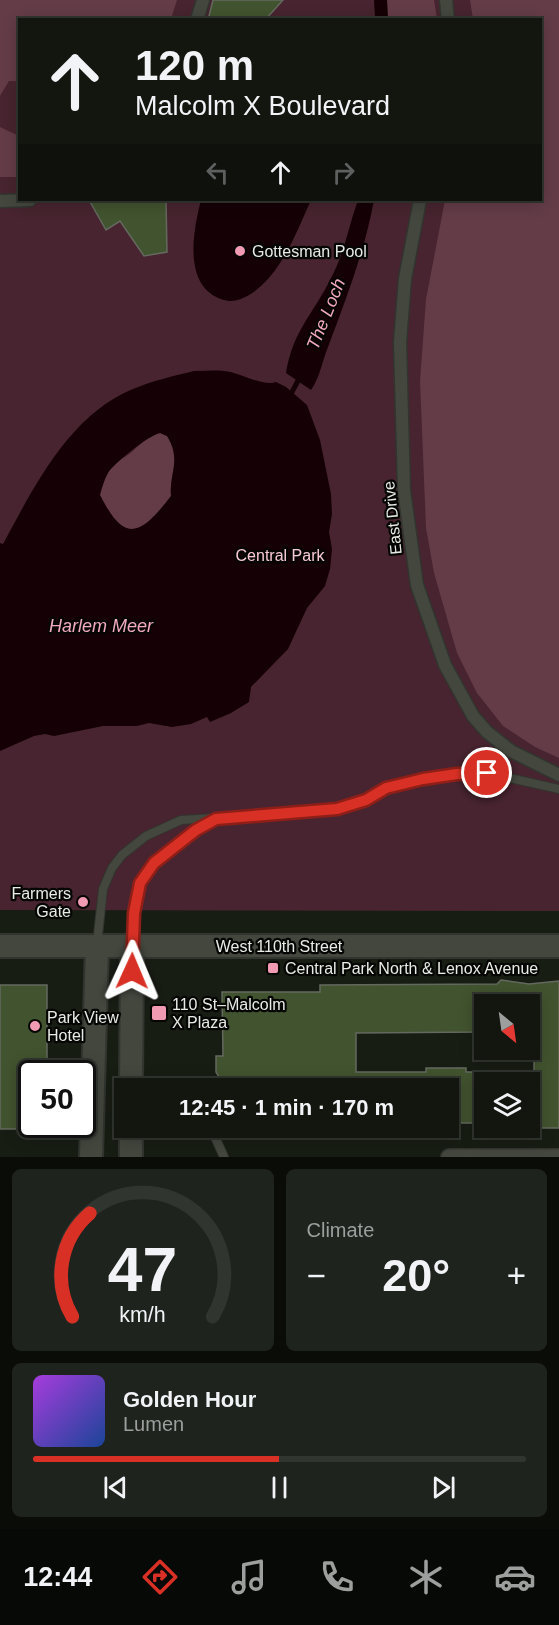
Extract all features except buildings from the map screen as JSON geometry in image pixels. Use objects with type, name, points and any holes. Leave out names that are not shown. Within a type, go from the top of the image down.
[{"type":"main road","name":"West 110th Street","points":[[0,946],[559,946]]},
{"type":"main road","points":[[91,1157],[97,946]]},
{"type":"main road","points":[[131,1078],[132,946]]},
{"type":"main road","points":[[131,1138],[131,1157]]},
{"type":"street","points":[[198,18],[204,0]]},
{"type":"street","points":[[446,0],[448,18]]},
{"type":"street","points":[[0,201],[18,200]]},
{"type":"street","name":"East Drive","points":[[420,201],[405,279],[400,342],[404,490],[417,585],[445,665],[473,716],[487,732],[511,751],[559,775]]},
{"type":"street","points":[[449,1157],[559,1157]]},
{"type":"lane","points":[[97,946],[103,889],[106,879],[122,855],[146,836],[181,820],[319,812],[355,804],[386,788],[423,779],[473,773],[502,776],[559,789]]},
{"type":"lane","points":[[132,946],[135,901],[145,873],[179,842],[216,819]]},
{"type":"lane","points":[[215,1138],[224,1157]]},
{"type":"green space","name":"Central Park","points":[[0,0],[559,0],[559,911],[0,910]]},
{"type":"shaded area","points":[[0,0],[177,0],[171,18],[18,18],[18,81],[9,81],[0,96]]},
{"type":"shaded area","points":[[387,0],[434,0],[437,18],[388,18]]},
{"type":"shaded area","points":[[470,0],[559,0],[559,758],[535,747],[503,726],[477,693],[457,653],[434,573],[426,528],[420,381],[426,299],[445,201],[542,201],[542,18],[473,18]]},
{"type":"shaded area","points":[[0,127],[18,136],[18,177],[0,177]]},
{"type":"shaded area","points":[[160,433],[167,436],[174,453],[171,496],[142,526],[134,529],[126,528],[117,522],[100,495],[104,481],[117,462],[145,440]]},
{"type":"water","points":[[374,0],[387,0],[388,18],[375,18]]},
{"type":"water","name":"Gottesman Pool","points":[[201,201],[311,201],[290,246],[270,277],[261,286],[238,300],[224,300],[211,294],[202,284],[196,271],[194,257],[195,227]]},
{"type":"water","points":[[358,201],[374,201],[348,293],[319,375],[311,390],[286,373],[289,358],[293,345],[336,269]]},
{"type":"water","name":"Harlem Meer","points":[[194,371],[224,371],[264,383],[276,382],[286,387],[307,405],[320,440],[331,494],[332,514],[329,532],[332,549],[325,586],[307,608],[288,649],[251,687],[249,702],[231,713],[210,722],[207,717],[191,724],[172,727],[149,723],[137,726],[103,726],[54,736],[45,734],[34,736],[0,751],[0,543],[3,544],[27,499],[56,455],[90,416],[110,401],[133,389]],"holes":[[[160,433],[167,436],[174,452],[171,496],[142,526],[134,529],[126,528],[117,522],[100,495],[105,478],[117,463],[140,444]]]},
{"type":"waterway","name":"The Loch","points":[[292,392],[301,375]]},
{"type":"place","name":"Gottesman Pool","points":[[240,251]]},
{"type":"place","name":"Farmers Gate","points":[[83,902]]},
{"type":"place","name":"Central Park North & Lenox Avenue","points":[[273,968]]},
{"type":"place","name":"110 St–Malcolm X Plaza","points":[[159,1013]]},
{"type":"place","name":"Park View Hotel","points":[[35,1026]]},
{"type":"route","points":[[132,971],[135,901],[140,883],[154,863],[196,830],[216,819],[337,809],[366,800],[386,788],[403,783],[457,774],[487,773]]}]
